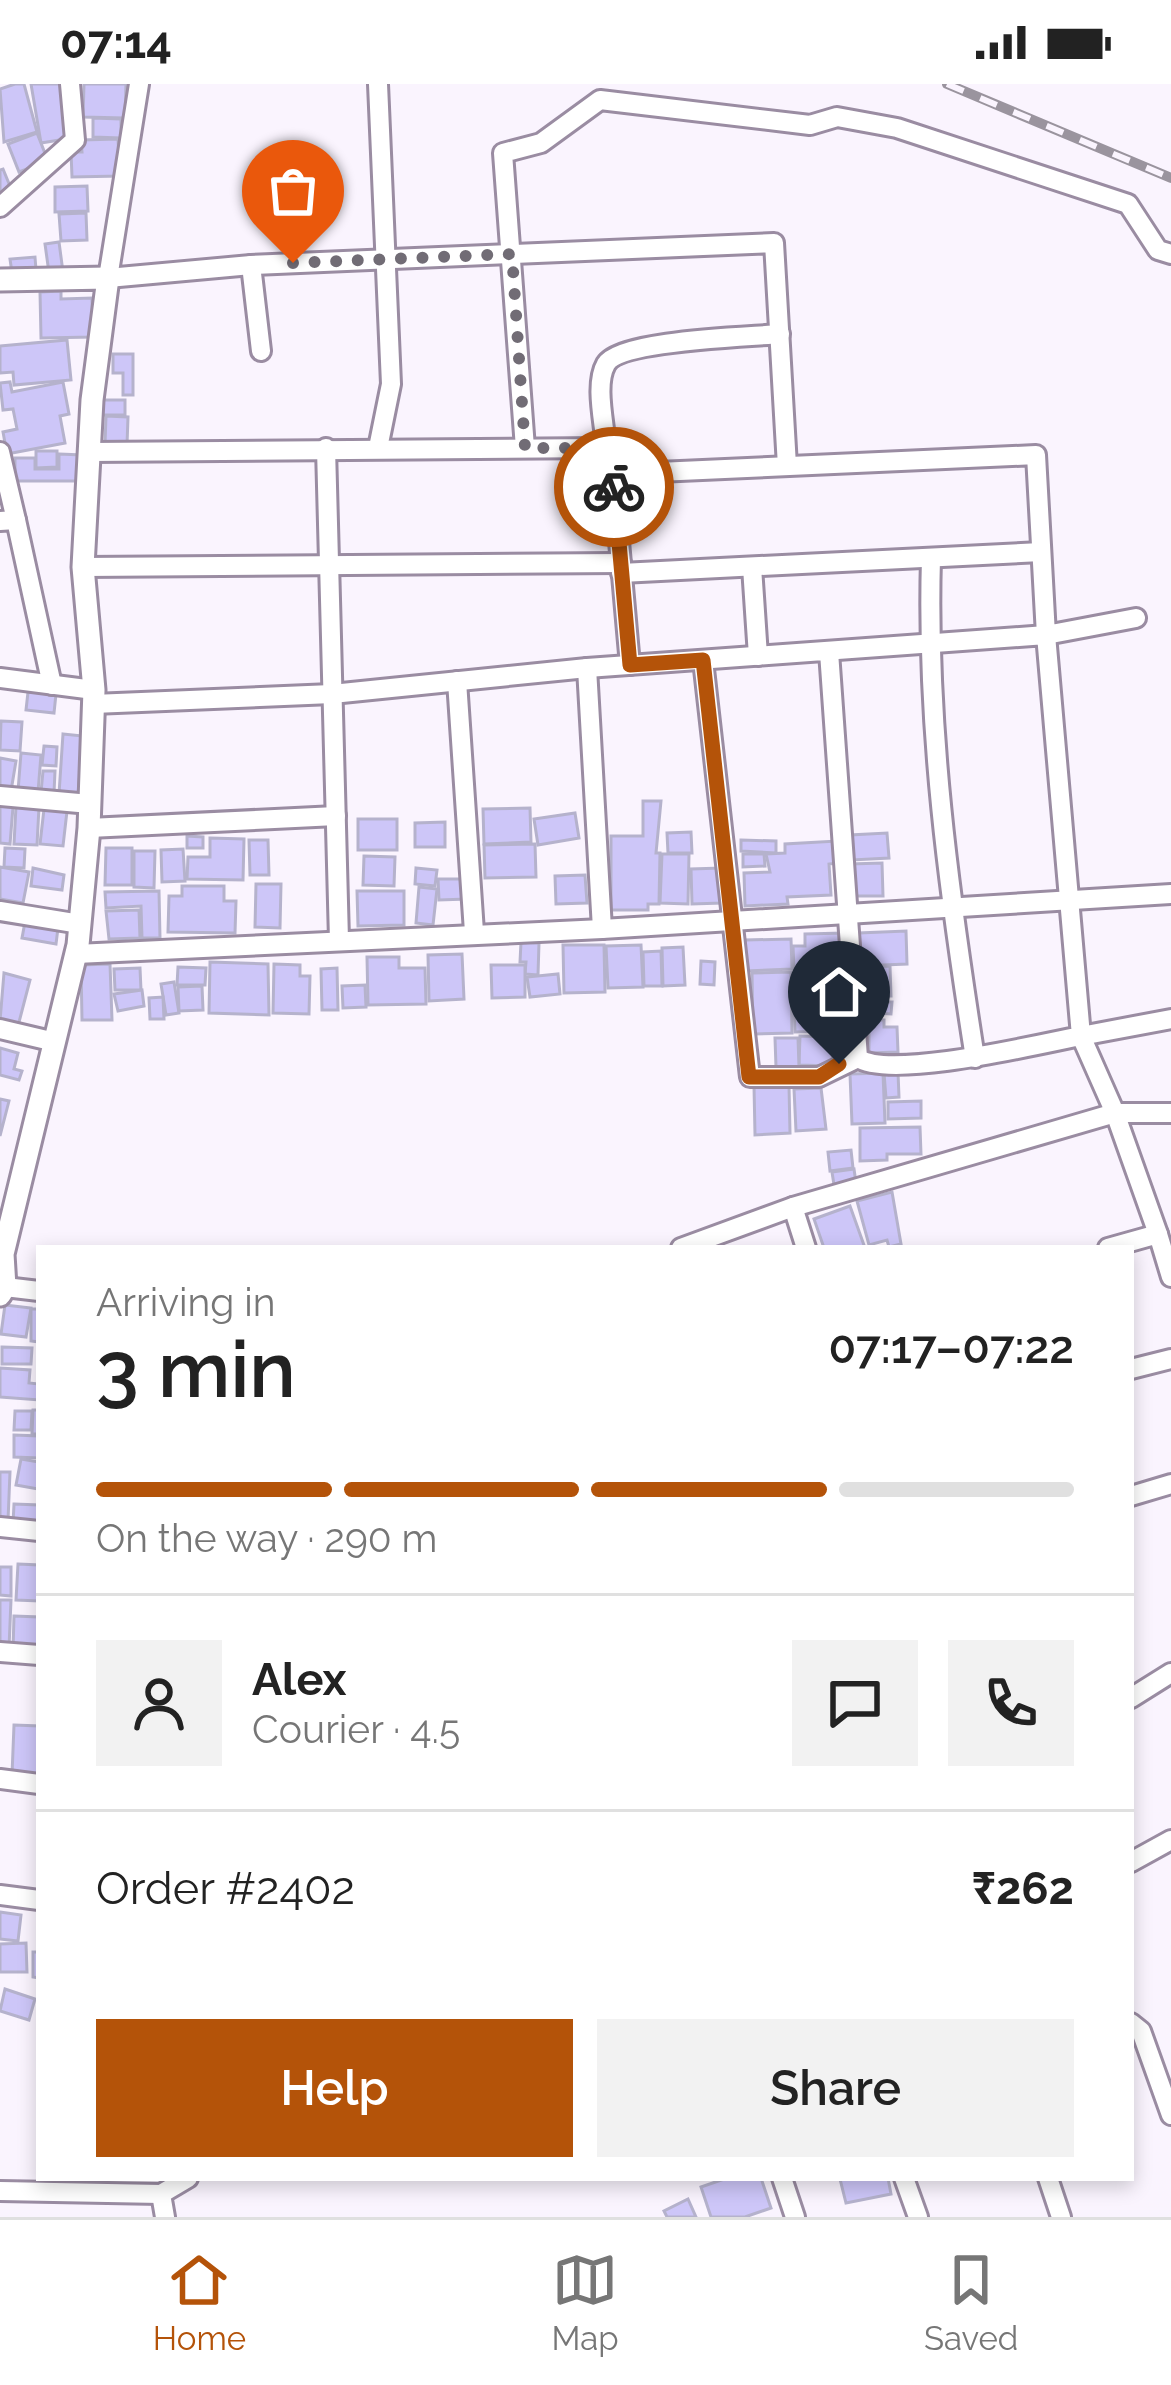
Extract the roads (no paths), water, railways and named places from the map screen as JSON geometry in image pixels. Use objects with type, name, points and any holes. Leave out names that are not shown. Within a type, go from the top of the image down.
[{"type":"street","points":[[0,207],[75,140],[70,84]]},
{"type":"street","points":[[36,1291],[2,1291],[3,1254],[80,924],[93,697],[83,567],[92,400],[139,84]]},
{"type":"street","points":[[378,84],[391,384],[378,448]]},
{"type":"street","points":[[525,448],[503,153],[541,143],[599,100],[810,124],[837,117],[897,128],[1128,204],[1159,250],[1171,254]]},
{"type":"street","points":[[0,280],[774,243],[787,466]]},
{"type":"street","points":[[251,265],[261,351]]},
{"type":"street","points":[[630,665],[601,382],[606,364],[615,355],[641,348],[779,334]]},
{"type":"street","points":[[326,448],[339,940]]},
{"type":"street","points":[[90,452],[607,448]]},
{"type":"street","points":[[0,452],[8,520],[52,685]]},
{"type":"street","points":[[613,474],[1036,455],[1046,635],[1081,1036],[1114,1113],[1171,1277]]},
{"type":"street","points":[[83,567],[752,567],[1041,552]]},
{"type":"street","points":[[931,558],[928,644],[951,907],[975,1058]]},
{"type":"street","points":[[752,567],[758,656]]},
{"type":"street","points":[[0,678],[93,697],[332,694],[587,668],[1046,635],[1136,618]]},
{"type":"street","points":[[829,652],[858,1058]]},
{"type":"street","points":[[703,660],[749,1077],[819,1077],[858,1058],[875,1064],[975,1058],[1171,1019]]},
{"type":"street","points":[[587,668],[602,928]]},
{"type":"street","points":[[457,681],[474,932]]},
{"type":"street","points":[[0,796],[90,804]]},
{"type":"street","points":[[89,827],[336,816]]},
{"type":"street","points":[[76,954],[1171,894]]},
{"type":"street","points":[[0,910],[80,924]]},
{"type":"street","points":[[0,1029],[55,1042]]},
{"type":"street","points":[[689,1245],[793,1207],[1114,1113],[1171,1113]]},
{"type":"street","points":[[793,1207],[805,1245]]},
{"type":"street","points":[[1119,1245],[1158,1234]]},
{"type":"street","points":[[1134,1368],[1171,1359]]},
{"type":"street","points":[[1134,1495],[1171,1484]]},
{"type":"street","points":[[0,1527],[36,1531]]},
{"type":"street","points":[[0,1652],[36,1655]]},
{"type":"street","points":[[1134,1696],[1171,1673]]},
{"type":"street","points":[[0,1779],[36,1784]]},
{"type":"street","points":[[1134,1860],[1171,1840]]},
{"type":"street","points":[[0,1895],[36,1900]]},
{"type":"street","points":[[1134,2025],[1162,2065],[1171,2115]]},
{"type":"street","points":[[0,2191],[161,2194],[183,2181]]},
{"type":"street","points":[[783,2181],[795,2217]]},
{"type":"street","points":[[905,2181],[918,2217]]},
{"type":"street","points":[[1049,2181],[1061,2217]]},
{"type":"street","points":[[161,2194],[165,2217]]},
{"type":"railway","points":[[947,84],[1171,178]]}]
